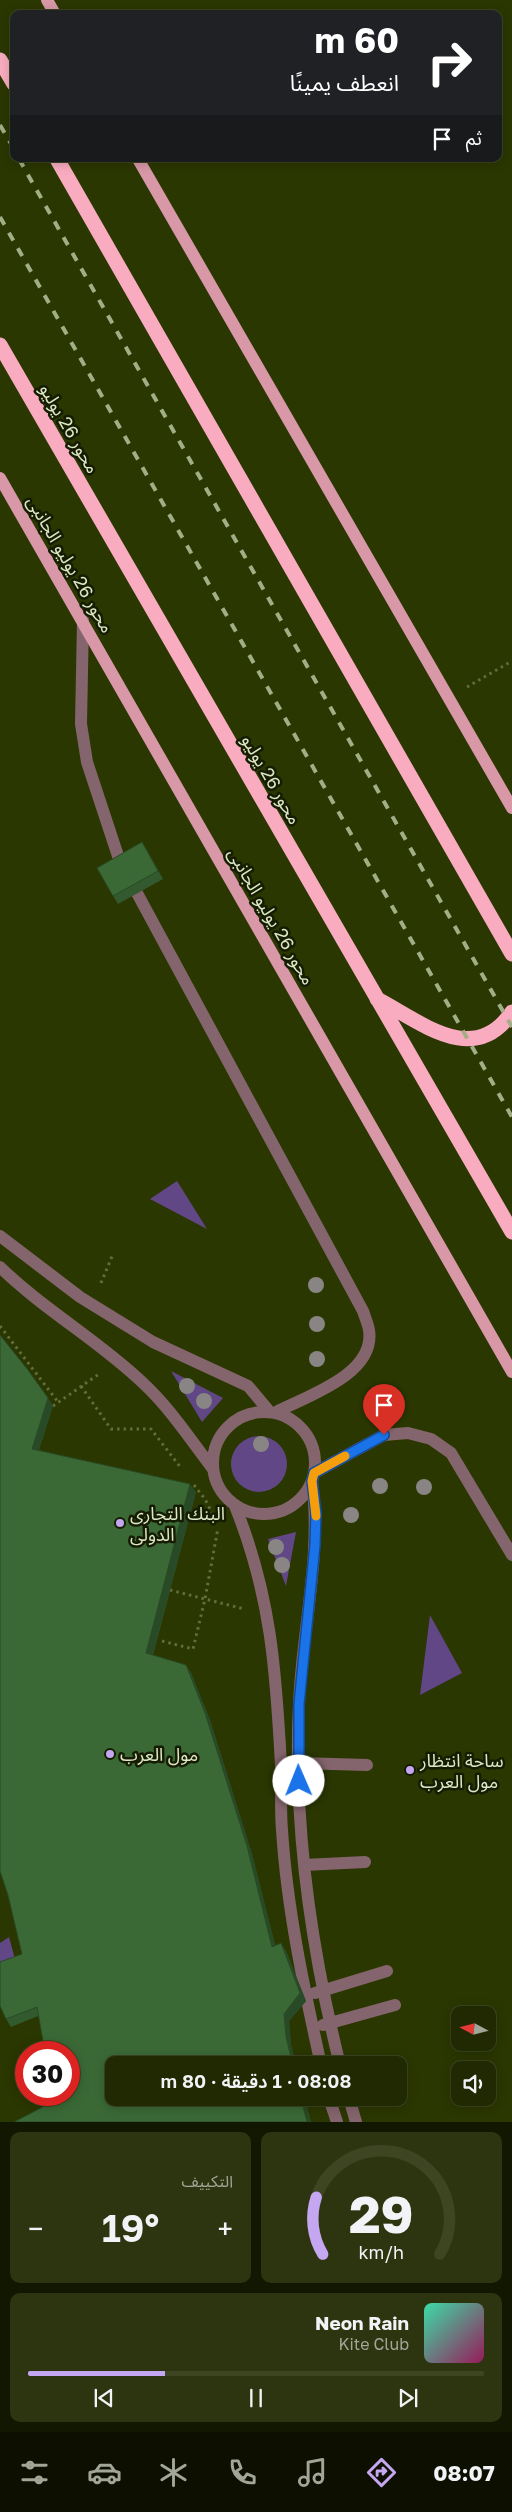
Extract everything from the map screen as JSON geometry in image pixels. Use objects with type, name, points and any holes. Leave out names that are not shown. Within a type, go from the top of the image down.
[{"type":"highway","points":[[0,60],[10,77]]},
{"type":"highway","points":[[59,162],[512,954]]},
{"type":"highway","name":"محور 26 يوليو","points":[[0,345],[512,1232]]},
{"type":"highway","points":[[377,999],[450,1038],[469,1040],[487,1036],[503,1025],[512,1012]]},
{"type":"main road","points":[[140,162],[512,808]]},
{"type":"main road","name":"محور 26 يوليو الجانبى","points":[[0,478],[512,1372]]},
{"type":"street","points":[[83,620],[81,724],[87,762],[121,865]]},
{"type":"street","points":[[137,894],[363,1311],[370,1331],[367,1351],[356,1368],[340,1379],[273,1412],[244,1415],[232,1422],[216,1443],[213,1456],[216,1483],[224,1496],[235,1506],[251,1513],[269,1515],[285,1510],[300,1500],[313,1477],[384,1435],[408,1433],[431,1439],[451,1454],[512,1555]]},
{"type":"street","points":[[0,1236],[80,1297],[154,1342],[248,1386],[273,1412],[291,1418],[307,1435],[315,1457],[313,1477],[316,1512],[315,1545],[299,1704],[298,1762],[304,1865],[322,1990],[338,2056]]},
{"type":"street","points":[[0,1267],[52,1311],[118,1361],[163,1403],[213,1469]]},
{"type":"street","points":[[235,1506],[248,1537],[269,1616],[275,1666],[285,1867],[319,2056]]},
{"type":"street","points":[[298,1762],[367,1765]]},
{"type":"street","points":[[304,1865],[366,1862]]},
{"type":"street","points":[[307,1995],[387,1971]]},
{"type":"street","points":[[313,2027],[395,2005]]},
{"type":"street","points":[[332,2106],[337,2122]]},
{"type":"street","points":[[351,2106],[356,2122]]},
{"type":"path","points":[[448,698],[512,661]]},
{"type":"path","points":[[93,1304],[113,1254]]},
{"type":"path","points":[[0,1326],[58,1402]]},
{"type":"path","points":[[53,1406],[118,1361]]},
{"type":"path","points":[[81,1386],[111,1428],[151,1429],[187,1476]]},
{"type":"path","points":[[162,1641],[193,1649],[205,1599],[218,1527],[205,1499],[193,1483]]},
{"type":"path","points":[[170,1590],[269,1616]]},
{"type":"shaded area","points":[[177,1181],[207,1229],[150,1199]]},
{"type":"shaded area","points":[[171,1371],[223,1398],[202,1422]]},
{"type":"shaded area","points":[[259,1436],[270,1438],[279,1444],[285,1453],[287,1464],[285,1475],[279,1484],[270,1490],[259,1492],[248,1490],[239,1484],[233,1475],[231,1464],[233,1453],[239,1444],[248,1438]]},
{"type":"shaded area","points":[[296,1532],[286,1586],[268,1539]]},
{"type":"shaded area","points":[[430,1615],[462,1673],[420,1695]]},
{"type":"shaded area","points":[[9,1937],[15,1959],[0,1968],[0,1943]]},
{"type":"building","points":[[142,842],[158,871],[113,896],[97,868]]},
{"type":"building","name":"مول العرب","points":[[0,1335],[48,1398],[32,1449],[190,1484],[146,1653],[186,1665],[205,1713],[247,1846],[272,1947],[281,1943],[300,1993],[284,2014],[286,2037],[291,2056],[105,2056],[105,2106],[303,2106],[307,2122],[14,2122],[45,2106],[80,2106],[80,2041],[43,2041],[37,2007],[6,2019],[0,2006],[0,1962],[22,1954],[8,1895],[0,1871]]},
{"type":"railway","points":[[0,125],[10,142]]},
{"type":"railway","points":[[21,162],[512,1027]]},
{"type":"railway","points":[[0,217],[512,1117]]},
{"type":"slow traffic","points":[[316,1516],[312,1481],[314,1473],[345,1456]]},
{"type":"place","name":"البنك التجارى الدولى","points":[[120,1523]]},
{"type":"place","name":"مول العرب","points":[[110,1754]]},
{"type":"place","name":"ساحة انتظار مول العرب","points":[[410,1770]]},
{"type":"route","points":[[299,1781],[299,1704],[315,1545],[316,1512],[312,1481],[314,1473],[384,1435]]}]
